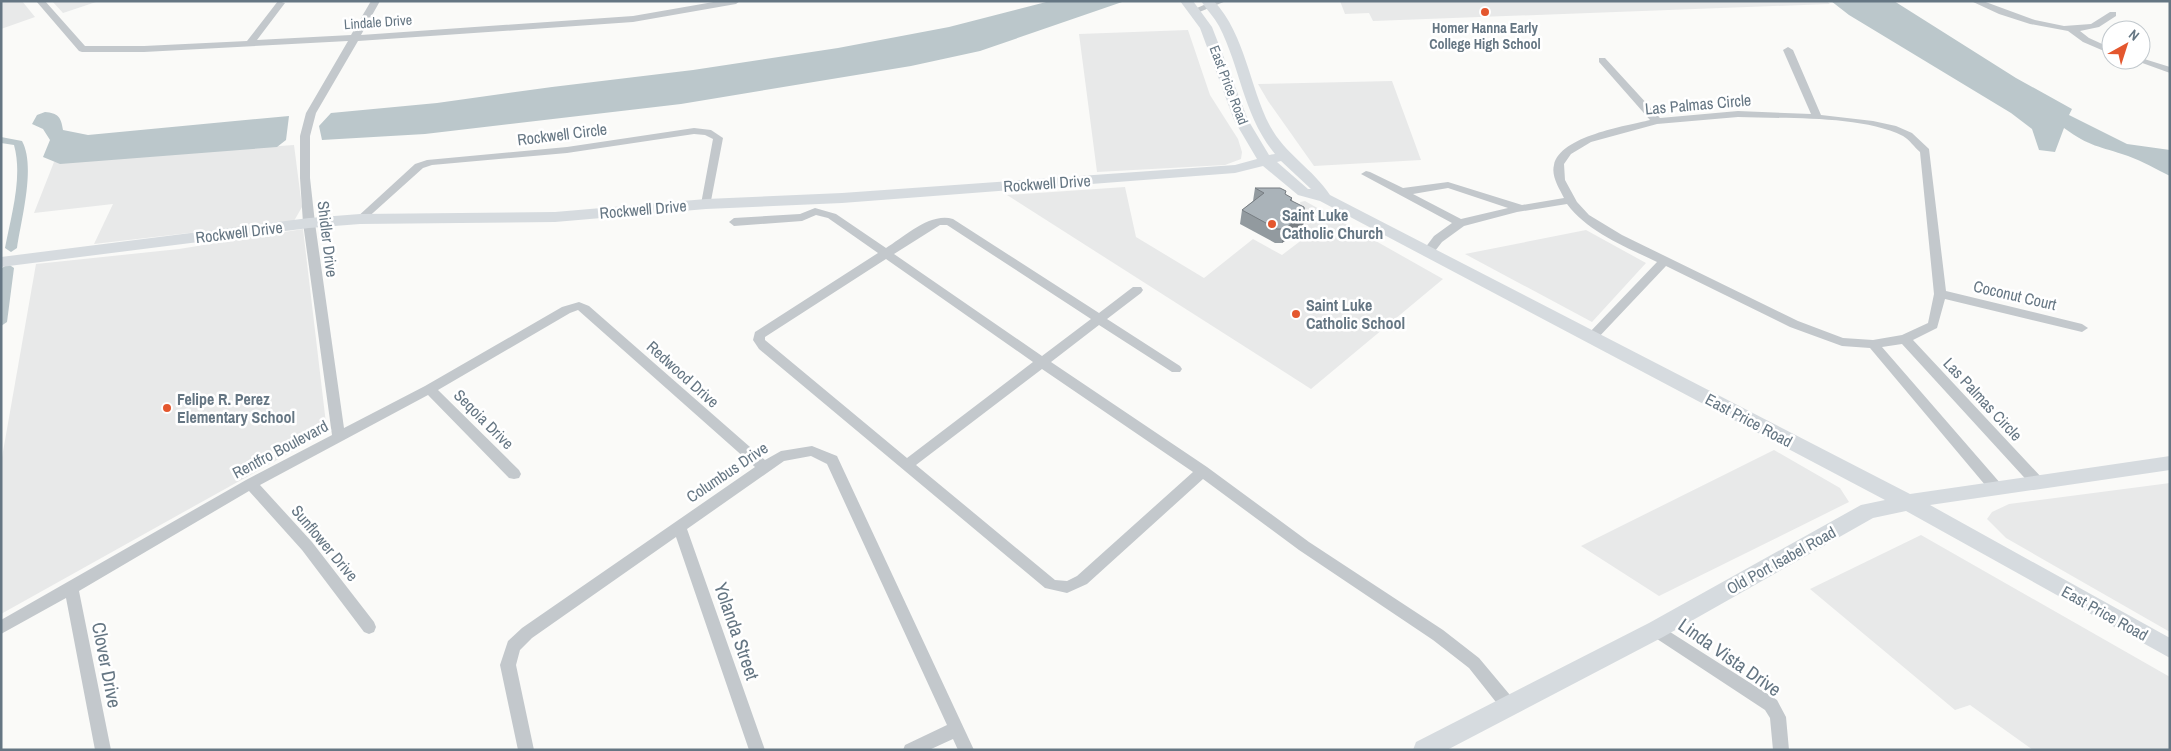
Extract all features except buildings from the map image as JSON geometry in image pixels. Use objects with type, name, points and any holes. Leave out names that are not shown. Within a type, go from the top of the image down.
[{"type":"street","name":"Lindale Drive","points":[[40,1],[82,49],[144,49],[355,38],[632,20],[736,1]]},
{"type":"street","name":"Shidler Drive","points":[[339,437],[309,223],[305,178],[306,126],[311,113],[376,1]]},
{"type":"street","points":[[1975,1],[2010,16],[2040,24],[2070,28],[2094,26],[2113,14]]},
{"type":"street","points":[[1190,6],[1213,2]]},
{"type":"street","name":"East Price Road","points":[[1213,2],[1226,28],[1257,114],[1284,156],[1318,185],[1325,198]]},
{"type":"street","points":[[250,43],[281,3]]},
{"type":"street","name":"East Price Road","points":[[1190,6],[1201,19],[1214,44],[1241,120],[1264,160],[1303,192],[1325,198],[1907,502],[2170,649]]},
{"type":"street","points":[[2070,28],[2086,40],[2101,47]]},
{"type":"street","points":[[1788,50],[1818,118]]},
{"type":"street","points":[[1602,60],[1657,121]]},
{"type":"street","points":[[2151,64],[2170,70]]},
{"type":"street","name":"Las Palmas Circle","points":[[1738,114],[1818,118],[1881,124],[1908,135],[1924,151],[1940,294],[1932,325],[1905,339],[1873,344],[1842,342],[1794,324],[1618,238],[1585,216],[1570,200],[1560,180],[1559,164],[1567,152],[1586,140],[1657,121],[1738,114]]},
{"type":"street","name":"Rockwell Circle","points":[[360,220],[419,166],[431,162],[567,150],[694,130],[707,132],[718,138],[706,204]]},
{"type":"street","name":"Rockwell Drive","points":[[1,262],[309,223],[360,220],[556,217],[706,204],[816,205],[1235,169],[1284,156]]},
{"type":"street","points":[[1366,174],[1460,223]]},
{"type":"street","points":[[1402,192],[1448,184],[1521,208]]},
{"type":"street","points":[[1428,252],[1438,239],[1460,223],[1521,208],[1570,200]]},
{"type":"street","points":[[734,222],[802,217],[816,205],[855,240],[870,242],[1042,363],[1202,471],[1304,546],[1438,635],[1474,664],[1509,706]]},
{"type":"street","points":[[1176,369],[950,221],[938,222],[929,226],[765,330],[759,335],[758,340],[1050,584],[1066,589],[1082,580],[1202,471]]},
{"type":"street","points":[[1592,337],[1664,261]]},
{"type":"street","points":[[907,465],[1137,290]]},
{"type":"street","name":"Coconut Court","points":[[1940,294],[2082,328]]},
{"type":"street","name":"Rentfro Boulevard","points":[[1,628],[251,484],[429,389],[566,310],[579,306]]},
{"type":"street","name":"Redwood Drive","points":[[579,306],[585,309],[765,468]]},
{"type":"street","name":"Las Palmas Circle","points":[[1905,339],[2037,482]]},
{"type":"street","points":[[1873,344],[1996,488]]},
{"type":"street","name":"Seqoia Drive","points":[[429,389],[514,474]]},
{"type":"street","name":"Columbus Drive","points":[[526,750],[508,665],[513,646],[527,633],[781,456],[812,451],[832,460],[966,750]]},
{"type":"street","name":"Old Port Isabel Road","points":[[1424,750],[1656,630],[1868,511],[1907,502],[2170,463]]},
{"type":"street","name":"Sunflower Drive","points":[[251,484],[308,546],[369,627]]},
{"type":"street","name":"Yolanda Street","points":[[679,526],[757,750]]},
{"type":"street","name":"Clover Drive","points":[[71,588],[103,750]]},
{"type":"street","name":"Linda Vista Drive","points":[[1656,630],[1771,705],[1778,717],[1781,750]]},
{"type":"street","points":[[911,750],[956,729]]},
{"type":"shaded area","points":[[1,1],[22,1],[35,17],[1,29]]},
{"type":"shaded area","points":[[52,1],[99,1],[63,13]]},
{"type":"shaded area","points":[[1050,1],[1125,1],[980,51],[911,66],[681,104],[425,134],[322,140],[319,126],[331,113],[437,103],[693,70],[838,48],[949,27]]},
{"type":"shaded area","name":"Homer Hanna Early College High School","points":[[1340,1],[1827,1],[1830,4],[1373,21],[1369,13],[1345,14]]},
{"type":"shaded area","points":[[1831,1],[1894,1],[2016,78],[2072,109],[2069,115],[2127,144],[2170,150],[2170,176],[2133,158],[2088,143],[2064,128],[2055,152],[2039,150],[2032,129],[2011,113],[1849,15]]},
{"type":"shaded area","points":[[1188,30],[1210,95],[1238,139],[1242,152],[1241,159],[1225,165],[1097,172],[1079,34]]},
{"type":"shaded area","points":[[1392,81],[1421,160],[1314,166],[1258,84]]},
{"type":"shaded area","points":[[45,112],[58,116],[63,130],[88,135],[289,116],[286,140],[277,147],[60,164],[43,157],[50,140],[43,129],[32,124],[37,115]]},
{"type":"shaded area","points":[[294,145],[302,207],[294,221],[94,244],[113,204],[34,213],[54,162]]},
{"type":"shaded area","name":"Saint Luke Catholic School","points":[[1125,187],[1136,237],[1204,278],[1253,239],[1282,255],[1307,236],[1300,202],[1305,201],[1443,279],[1311,389],[1007,195]]},
{"type":"shaded area","name":"Felipe R. Perez Elementary School","points":[[303,229],[327,432],[1,614],[1,463],[36,264],[179,249]]},
{"type":"shaded area","points":[[1586,230],[1646,263],[1592,322],[1465,254]]},
{"type":"shaded area","points":[[1774,450],[1840,488],[1849,502],[1659,596],[1581,546]]},
{"type":"shaded area","points":[[2170,483],[2170,632],[2006,538],[1987,519],[1992,512],[2009,504]]},
{"type":"shaded area","points":[[1921,535],[2170,677],[2170,750],[2033,750],[1970,705],[1955,710],[1810,589]]},
{"type":"waterway","points":[[1,140],[18,143],[21,152],[20,194],[11,248]]},
{"type":"waterway","points":[[1,322],[8,268]]},
{"type":"place","name":"Homer Hanna Early College High School","points":[[1485,12]]},
{"type":"place","name":"Saint Luke Catholic Church","points":[[1272,224]]},
{"type":"place","name":"Saint Luke Catholic School","points":[[1296,314]]},
{"type":"place","name":"Felipe R. Perez Elementary School","points":[[167,408]]}]
